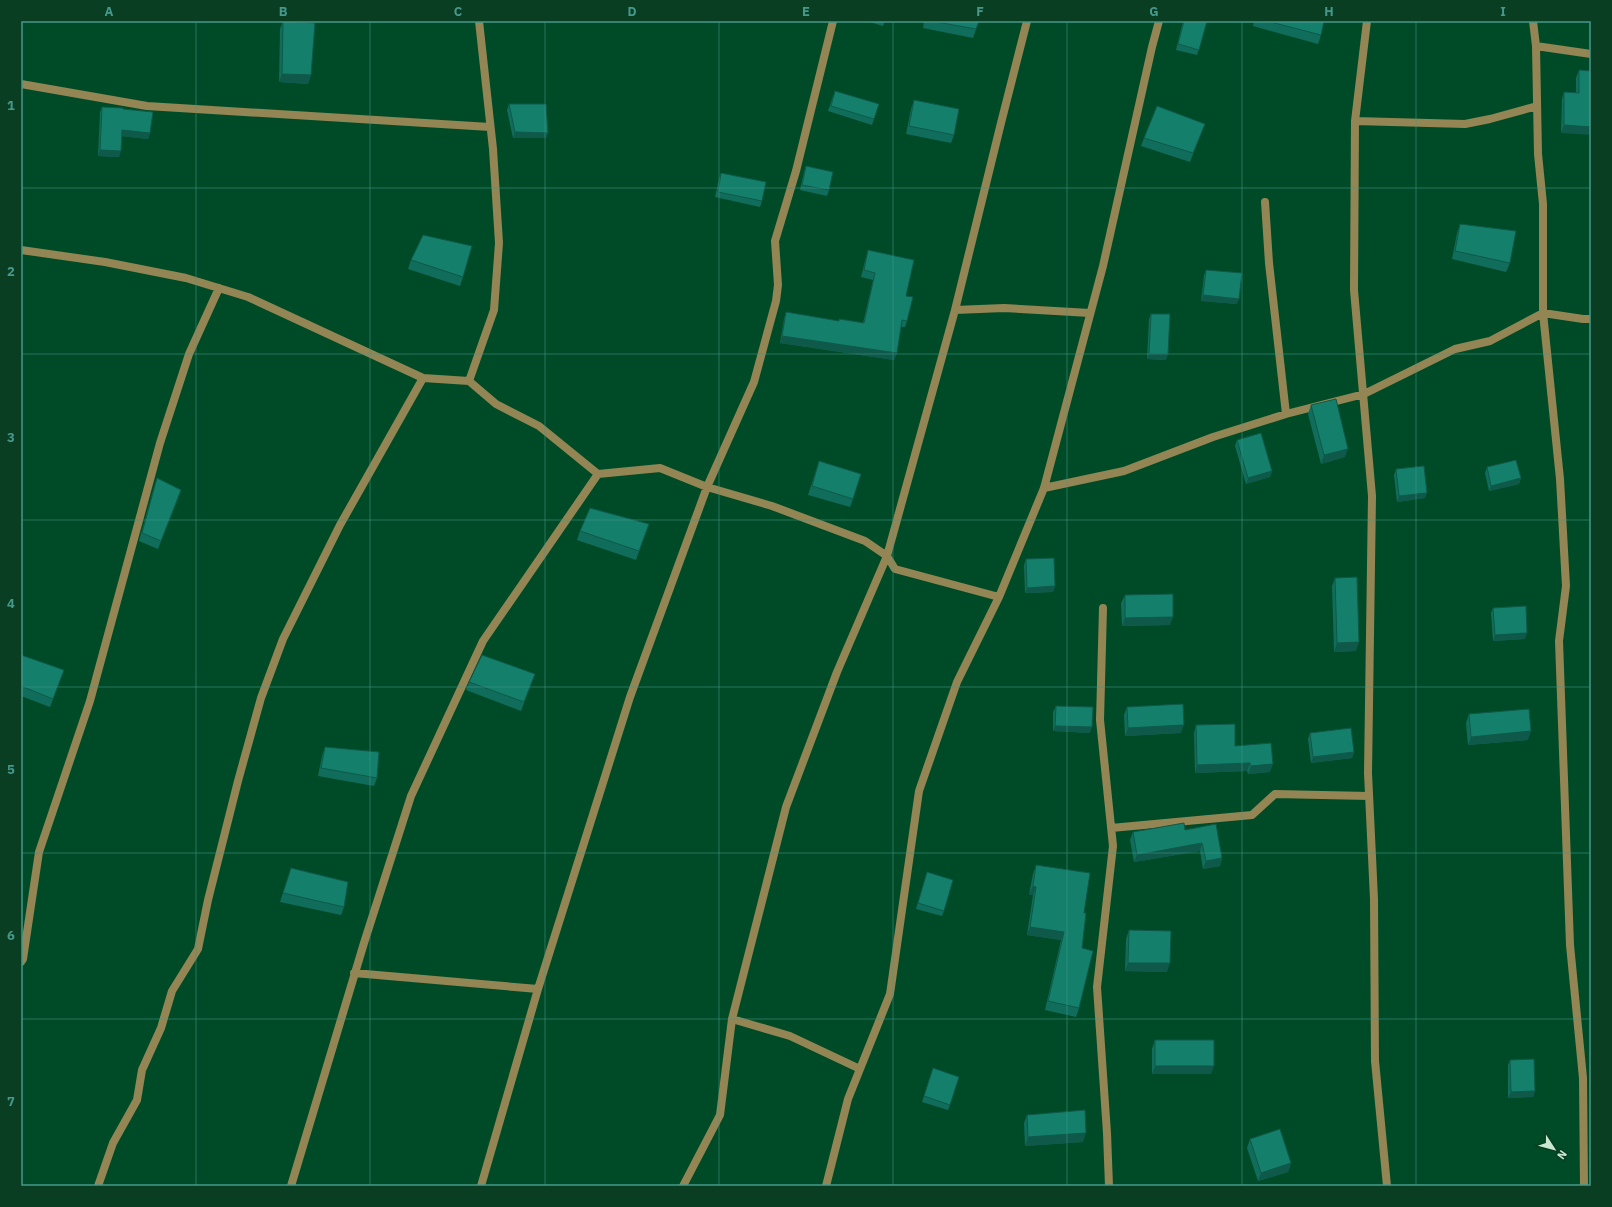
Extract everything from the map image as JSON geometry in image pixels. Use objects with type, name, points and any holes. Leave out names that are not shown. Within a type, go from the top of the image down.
[{"type":"street","points":[[469,381],[494,310],[499,243],[490,127],[478,21]]},
{"type":"street","points":[[481,1186],[538,989],[630,697],[707,487],[754,382],[776,301],[778,285],[775,241],[796,171],[833,21]]},
{"type":"street","points":[[683,1186],[720,1115],[732,1019],[786,807],[837,672],[887,556],[956,310],[1027,21]]},
{"type":"street","points":[[826,1186],[848,1099],[890,994],[919,791],[958,682],[998,597],[1044,488],[1103,266],[1152,46],[1159,21]]},
{"type":"street","points":[[1367,21],[1355,121],[1354,290],[1372,496],[1369,675],[1369,796],[1374,900],[1375,1061],[1387,1186]]},
{"type":"street","points":[[1533,21],[1536,46],[1538,154],[1543,204],[1543,313],[1560,479],[1566,586],[1559,641],[1570,945],[1582,1078],[1584,1186]]},
{"type":"street","points":[[1536,46],[1591,54]]},
{"type":"street","points":[[21,84],[147,106],[490,127]]},
{"type":"street","points":[[1355,121],[1466,124],[1537,106]]},
{"type":"street","points":[[1265,202],[1269,263],[1286,414]]},
{"type":"street","points":[[21,250],[105,262],[186,278],[248,297],[423,378],[469,381],[496,404],[539,426],[598,474],[660,468],[707,487],[772,506],[865,541],[887,556],[896,569],[998,597]]},
{"type":"street","points":[[21,962],[23,959],[39,852],[90,701],[160,443],[189,354],[219,288]]},
{"type":"street","points":[[956,310],[1004,308],[1090,313]]},
{"type":"street","points":[[1044,488],[1124,471],[1213,437],[1286,414],[1364,394],[1455,349],[1490,341],[1543,313],[1591,319]]},
{"type":"street","points":[[98,1186],[113,1143],[137,1100],[142,1070],[161,1028],[172,991],[198,949],[208,900],[238,782],[261,698],[283,638],[340,525],[423,378]]},
{"type":"street","points":[[291,1186],[354,973],[411,796],[483,641],[598,474]]},
{"type":"street","points":[[1103,608],[1100,720],[1113,846],[1097,987],[1109,1186]]},
{"type":"street","points":[[1111,828],[1252,815],[1275,794],[1369,796]]},
{"type":"street","points":[[354,973],[538,989]]},
{"type":"street","points":[[732,1019],[790,1036],[860,1069]]},
{"type":"building","points":[[283,21],[315,23],[311,75],[282,74]]},
{"type":"building","points":[[931,21],[979,21],[976,29]]},
{"type":"building","points":[[1184,21],[1207,21],[1199,50],[1178,44]]},
{"type":"building","points":[[1267,21],[1324,21],[1321,35]]},
{"type":"building","points":[[1579,70],[1591,71],[1591,127],[1564,125],[1564,92],[1579,93]]},
{"type":"building","points":[[835,91],[879,104],[874,119],[831,106]]},
{"type":"building","points":[[914,100],[959,109],[954,135],[909,126]]},
{"type":"building","points":[[509,104],[546,104],[548,133],[515,132]]},
{"type":"building","points":[[1157,106],[1205,124],[1193,153],[1144,138]]},
{"type":"building","points":[[102,107],[153,112],[150,133],[122,130],[121,151],[100,150]]},
{"type":"building","points":[[806,166],[833,172],[829,190],[802,185]]},
{"type":"building","points":[[721,173],[766,182],[762,201],[718,192]]},
{"type":"building","points":[[1460,224],[1516,231],[1510,263],[1455,251]]},
{"type":"building","points":[[423,235],[472,246],[463,277],[411,260]]},
{"type":"building","points":[[868,250],[914,260],[906,296],[913,297],[907,321],[902,320],[897,353],[782,336],[786,312],[839,321],[839,319],[864,323],[875,273],[864,270]]},
{"type":"building","points":[[1206,270],[1242,273],[1239,299],[1203,295]]},
{"type":"building","points":[[1151,314],[1170,314],[1168,354],[1149,354]]},
{"type":"building","points":[[1336,399],[1348,449],[1324,455],[1311,405]]},
{"type":"building","points":[[1261,433],[1272,471],[1248,478],[1237,440]]},
{"type":"building","points":[[1516,460],[1521,478],[1491,486],[1487,467]]},
{"type":"building","points":[[819,461],[861,474],[853,499],[812,486]]},
{"type":"building","points":[[1424,466],[1427,493],[1399,496],[1396,469]]},
{"type":"building","points":[[157,478],[181,490],[161,541],[142,533]]},
{"type":"building","points":[[590,508],[649,524],[639,551],[580,531]]},
{"type":"building","points":[[1054,558],[1055,586],[1027,588],[1026,559]]},
{"type":"building","points":[[1357,577],[1359,642],[1337,643],[1335,578]]},
{"type":"building","points":[[1173,594],[1173,617],[1125,618],[1125,595]]},
{"type":"building","points":[[1526,606],[1527,633],[1495,635],[1493,608]]},
{"type":"building","points":[[21,655],[64,670],[53,699],[21,686]]},
{"type":"building","points":[[482,655],[535,674],[524,702],[469,682]]},
{"type":"building","points":[[1183,704],[1184,725],[1128,728],[1127,707]]},
{"type":"building","points":[[1056,706],[1093,707],[1092,727],[1055,726]]},
{"type":"building","points":[[1529,709],[1531,731],[1471,737],[1469,714]]},
{"type":"building","points":[[1235,724],[1235,746],[1271,743],[1273,764],[1251,766],[1250,763],[1197,765],[1196,725]]},
{"type":"building","points":[[1351,728],[1354,752],[1313,757],[1310,733]]},
{"type":"building","points":[[325,747],[379,752],[377,778],[321,768]]},
{"type":"building","points":[[1184,823],[1185,830],[1216,824],[1222,858],[1206,861],[1202,843],[1137,855],[1133,832]]},
{"type":"building","points":[[1036,865],[1090,873],[1084,913],[1086,913],[1082,948],[1093,951],[1079,1008],[1048,1001],[1064,932],[1030,927],[1036,887],[1033,886]]},
{"type":"building","points":[[291,868],[348,882],[344,907],[283,893]]},
{"type":"building","points":[[927,872],[953,880],[944,911],[918,903]]},
{"type":"building","points":[[1129,930],[1171,931],[1170,963],[1128,963]]},
{"type":"building","points":[[1155,1040],[1214,1040],[1214,1066],[1155,1066]]},
{"type":"building","points":[[1534,1059],[1535,1091],[1511,1092],[1510,1060]]},
{"type":"building","points":[[933,1068],[959,1077],[950,1105],[924,1096]]},
{"type":"building","points":[[1085,1110],[1086,1133],[1028,1137],[1027,1115]]},
{"type":"building","points":[[1280,1129],[1291,1163],[1261,1173],[1250,1139]]}]
